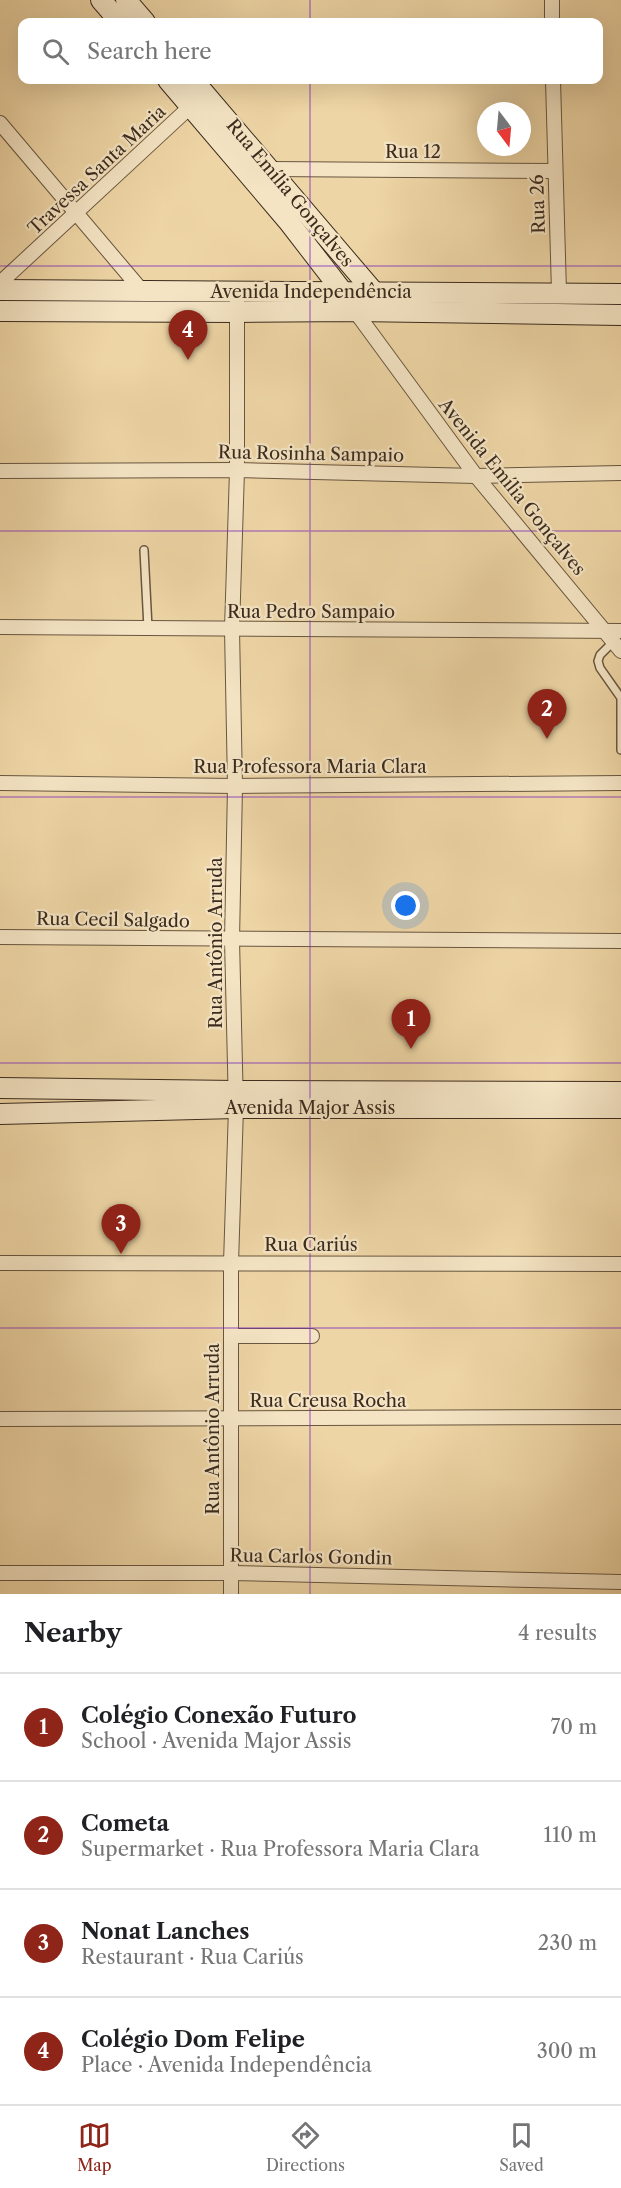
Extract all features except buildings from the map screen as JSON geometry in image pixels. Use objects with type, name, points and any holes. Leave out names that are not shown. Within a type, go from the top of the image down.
[{"type":"street","points":[[101,0],[117,18]]},
{"type":"street","points":[[126,0],[142,18]]},
{"type":"street","points":[[552,0],[552,18]]},
{"type":"street","name":"Rua Emília Gonçalves","points":[[172,84],[288,221],[344,292],[355,311]]},
{"type":"street","name":"Rua Emília Gonçalves","points":[[196,84],[373,291],[377,311]]},
{"type":"street","name":"Rua 26","points":[[553,84],[559,292]]},
{"type":"street","name":"Travessa Santa Maria","points":[[0,283],[191,106]]},
{"type":"street","points":[[0,123],[143,292]]},
{"type":"street","name":"Rua 12","points":[[270,169],[555,171]]},
{"type":"street","name":"Avenida Independência","points":[[0,290],[143,292],[237,303],[355,311],[621,315]]},
{"type":"street","name":"Avenida Independência","points":[[0,311],[237,303],[373,291],[621,294]]},
{"type":"street","name":"Rua Antônio Arruda","points":[[231,1594],[231,1263],[236,1100],[232,940],[235,786],[232,629],[237,470],[237,303]]},
{"type":"street","name":"Avenida Emília Gonçalves","points":[[355,311],[476,476],[615,638]]},
{"type":"street","points":[[377,311],[378,344]]},
{"type":"street","name":"Rua Rosinha Sampaio","points":[[0,471],[237,470],[476,476],[621,473]]},
{"type":"street","name":"Rua Pedro Sampaio","points":[[0,627],[232,629],[615,638]]},
{"type":"street","name":"Rua Professora Maria Clara","points":[[0,783],[235,786],[621,783]]},
{"type":"street","name":"Rua Cecil Salgado","points":[[0,937],[232,940],[621,940]]},
{"type":"street","name":"Avenida Major Assis","points":[[0,1088],[236,1100],[506,1100],[621,1092]]},
{"type":"street","name":"Avenida Major Assis","points":[[0,1114],[236,1100]]},
{"type":"street","name":"Avenida Major Assis","points":[[506,1100],[621,1108]]},
{"type":"street","name":"Rua Cariús","points":[[0,1263],[621,1264]]},
{"type":"street","points":[[231,1336],[312,1336]]},
{"type":"street","name":"Rua Creusa Rocha","points":[[0,1419],[621,1418]]},
{"type":"street","name":"Rua Carlos Gondin","points":[[0,1573],[231,1573],[621,1582]]},
{"type":"lane","points":[[144,550],[148,628]]},
{"type":"lane","points":[[615,638],[600,655],[598,661],[600,668],[621,698],[621,750]]},
{"type":"place","name":"Colégio Dom Felipe","points":[[188,360]]},
{"type":"place","name":"Cometa","points":[[547,739]]},
{"type":"place","name":"Colégio Conexão Futuro","points":[[411,1049]]},
{"type":"place","name":"Nonat Lanches","points":[[121,1254]]}]
